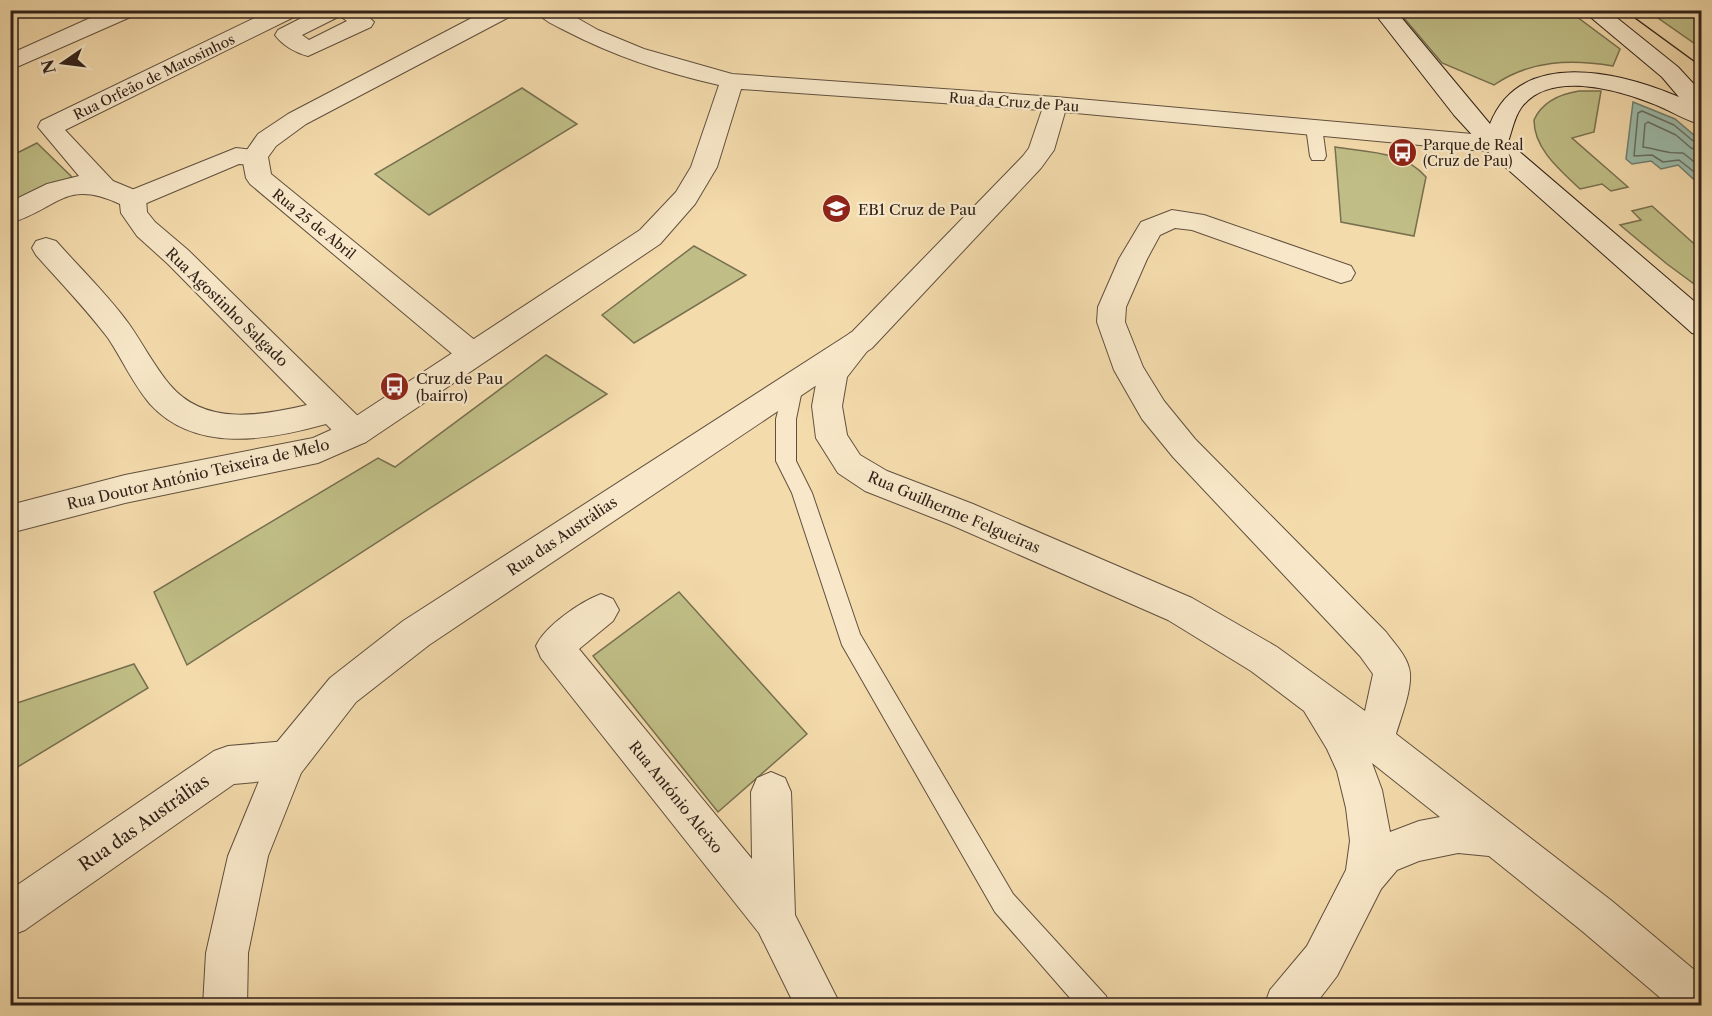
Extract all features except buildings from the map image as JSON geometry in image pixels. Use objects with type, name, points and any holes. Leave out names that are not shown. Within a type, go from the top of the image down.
[{"type":"street","points":[[10,63],[127,10]]},
{"type":"street","name":"Rua Orfeão de Matosinhos","points":[[102,185],[52,130],[290,10]]},
{"type":"street","points":[[335,10],[306,16],[286,35],[308,49],[363,22],[345,10]]},
{"type":"street","points":[[10,214],[67,185],[102,185],[133,199],[236,156],[255,157],[267,140],[297,118],[505,10]]},
{"type":"street","name":"Rua da Cruz de Pau","points":[[546,10],[575,29],[633,55],[685,71],[732,81],[1056,104],[1495,144]]},
{"type":"street","points":[[1383,10],[1463,110],[1495,144],[1699,322]]},
{"type":"street","points":[[1593,10],[1670,72],[1701,108]]},
{"type":"street","points":[[1495,144],[1506,111],[1519,96],[1559,80],[1585,79],[1618,83],[1651,93],[1701,117]]},
{"type":"street","name":"Rua Doutor António Teixeira de Melo","points":[[10,519],[124,489],[318,450],[355,434],[650,237],[686,198],[704,167],[732,81]]},
{"type":"street","name":"Rua Guilherme Felgueiras","points":[[1056,104],[1041,150],[1032,162],[833,373],[826,406],[832,438],[849,464],[876,481],[961,514],[1180,609],[1264,659],[1375,741],[1497,837],[1605,923],[1700,1005]]},
{"type":"street","name":"Rua 25 de Abril","points":[[255,157],[259,178],[472,354]]},
{"type":"street","name":"Rua Agostinho Salgado","points":[[133,199],[134,213],[146,229],[178,257],[355,434]]},
{"type":"street","points":[[1341,273],[1195,221],[1172,219],[1150,229],[1132,259],[1113,307],[1111,322],[1129,369],[1159,418],[1184,448],[1373,644],[1392,670],[1388,698],[1375,741]]},
{"type":"street","points":[[46,248],[113,324],[162,396],[180,413],[202,422],[231,427],[283,424],[333,410]]},
{"type":"street","name":"Rua das Austrálias","points":[[225,1005],[226,953],[248,856],[287,760],[343,690],[416,633],[862,340]]},
{"type":"street","name":"Rua António Aleixo","points":[[601,610],[554,646],[774,918],[819,1005]]},
{"type":"street","name":"Rua Guilherme Felgueiras","points":[[1298,684],[1330,718],[1352,761],[1365,807],[1370,840],[1366,874]]},
{"type":"street","name":"Rua das Austrálias","points":[[10,915],[228,765],[287,760]]},
{"type":"street","points":[[771,792],[774,918]]},
{"type":"street","name":"Rua Guilherme Felgueiras","points":[[1286,1005],[1322,961],[1366,874],[1383,855],[1419,841],[1458,833],[1497,837]]},
{"type":"lane","points":[[1314,127],[1318,156]]},
{"type":"lane","points":[[793,385],[786,420],[786,461],[802,493],[850,638],[1004,903],[1096,1005]]},
{"type":"shaded area","points":[[1398,11],[1569,11],[1620,49],[1613,66],[1566,62],[1536,66],[1522,70],[1494,85],[1442,63]]},
{"type":"shaded area","points":[[1648,11],[1701,11],[1701,48]]},
{"type":"shaded area","points":[[522,88],[577,124],[429,215],[375,174]]},
{"type":"shaded area","points":[[1579,91],[1601,91],[1594,132],[1572,138],[1628,187],[1611,191],[1602,184],[1580,189],[1543,150],[1535,131],[1534,120],[1537,114],[1559,97]]},
{"type":"shaded area","points":[[37,143],[72,177],[11,207],[11,156]]},
{"type":"shaded area","points":[[1335,147],[1396,157],[1417,168],[1426,177],[1414,236],[1341,222]]},
{"type":"shaded area","points":[[1652,206],[1701,250],[1701,289],[1620,225],[1641,220],[1632,211]]},
{"type":"shaded area","points":[[694,246],[746,275],[634,343],[602,315]]},
{"type":"shaded area","points":[[546,355],[607,394],[187,665],[154,592],[378,458],[395,467]]},
{"type":"shaded area","points":[[679,592],[807,734],[718,812],[593,656]]},
{"type":"shaded area","points":[[134,664],[148,688],[11,771],[11,705]]},
{"type":"water","points":[[1633,102],[1675,119],[1701,141],[1701,186],[1678,165],[1661,169],[1651,161],[1632,164],[1626,159]]},
{"type":"tram line","points":[[1624,10],[1702,67]]},
{"type":"place","name":"Parque de Real (Cruz de Pau)","points":[[1402,153]]},
{"type":"place","name":"EB1 Cruz de Pau","points":[[837,209]]},
{"type":"place","name":"Cruz de Pau (bairro)","points":[[395,387]]}]
